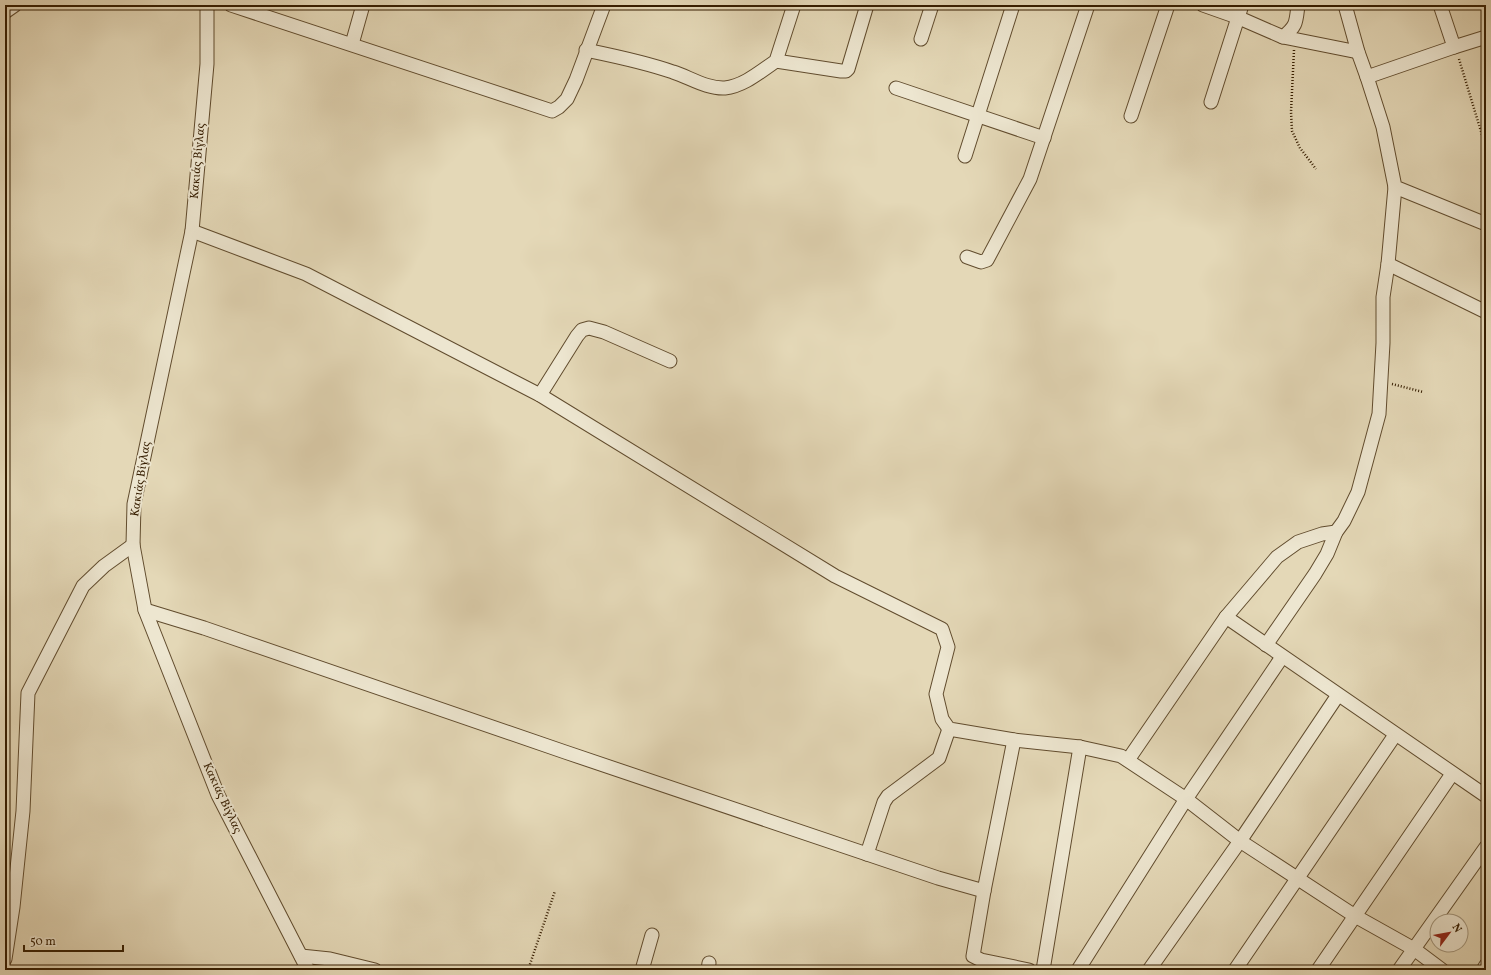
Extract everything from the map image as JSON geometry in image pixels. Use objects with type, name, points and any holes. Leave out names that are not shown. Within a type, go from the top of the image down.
[{"type":"street","points":[[5,12],[15,5]]},
{"type":"street","name":"Κακιάς Βίγλας","points":[[207,5],[207,64],[192,231],[134,504],[133,545],[145,610],[218,794],[308,970]]},
{"type":"street","points":[[231,5],[552,111],[559,107],[567,99],[576,80],[604,5]]},
{"type":"street","points":[[352,44],[363,5]]},
{"type":"street","points":[[586,50],[672,71],[699,82],[721,88],[739,84],[776,61],[794,5]]},
{"type":"street","points":[[776,61],[841,71],[848,69],[867,5]]},
{"type":"street","points":[[921,39],[932,5]]},
{"type":"street","points":[[965,156],[1013,5]]},
{"type":"street","points":[[967,257],[981,262],[987,260],[1030,180],[1088,5]]},
{"type":"street","points":[[1131,116],[1168,5]]},
{"type":"street","points":[[1203,5],[1240,11],[1289,39],[1358,52]]},
{"type":"street","points":[[1289,39],[1296,23],[1298,5]]},
{"type":"street","points":[[1266,645],[1315,574],[1327,554],[1336,532],[1344,521],[1358,492],[1379,414],[1383,343],[1383,297],[1388,264],[1395,187],[1383,127],[1358,52],[1345,5]]},
{"type":"street","points":[[1440,5],[1454,47]]},
{"type":"street","points":[[1210,102],[1240,11]]},
{"type":"street","points":[[1367,77],[1486,37]]},
{"type":"street","points":[[896,88],[1044,138]]},
{"type":"street","points":[[1395,187],[1486,224]]},
{"type":"street","points":[[192,231],[306,274],[540,395],[835,576],[942,629],[948,647],[936,694],[942,719],[949,728],[1014,740],[1080,747],[1120,756],[1186,799],[1240,841],[1355,916],[1414,949],[1442,970]]},
{"type":"street","points":[[1388,264],[1486,312]]},
{"type":"street","points":[[540,395],[577,336],[582,330],[589,328],[604,332],[670,360]]},
{"type":"street","points":[[1128,760],[1226,617],[1277,557],[1298,542],[1322,534],[1336,532]]},
{"type":"street","points":[[5,959],[13,907],[23,811],[28,692],[83,586],[104,566],[133,545]]},
{"type":"street","points":[[145,610],[241,640],[565,752],[938,878],[984,891]]},
{"type":"street","points":[[1226,617],[1395,735],[1486,796]]},
{"type":"street","points":[[1078,970],[1186,799],[1282,657]]},
{"type":"street","points":[[1149,970],[1240,841],[1338,695]]},
{"type":"street","points":[[867,854],[884,802],[888,796],[939,758],[949,728]]},
{"type":"street","points":[[1235,970],[1395,735]]},
{"type":"street","points":[[1014,740],[984,891],[973,956],[981,960],[1029,970]]},
{"type":"street","points":[[1043,970],[1080,747]]},
{"type":"street","points":[[1318,970],[1452,774]]},
{"type":"street","points":[[1399,970],[1486,848]]},
{"type":"street","points":[[642,970],[652,935]]},
{"type":"street","points":[[301,956],[330,959],[375,970]]},
{"type":"street","points":[[1482,970],[1486,965]]},
{"type":"path","points":[[1289,39],[1292,90],[1292,131],[1300,148],[1316,169]]},
{"type":"path","points":[[1454,47],[1486,148]]},
{"type":"path","points":[[1380,381],[1423,392]]},
{"type":"path","points":[[528,970],[555,891]]}]
